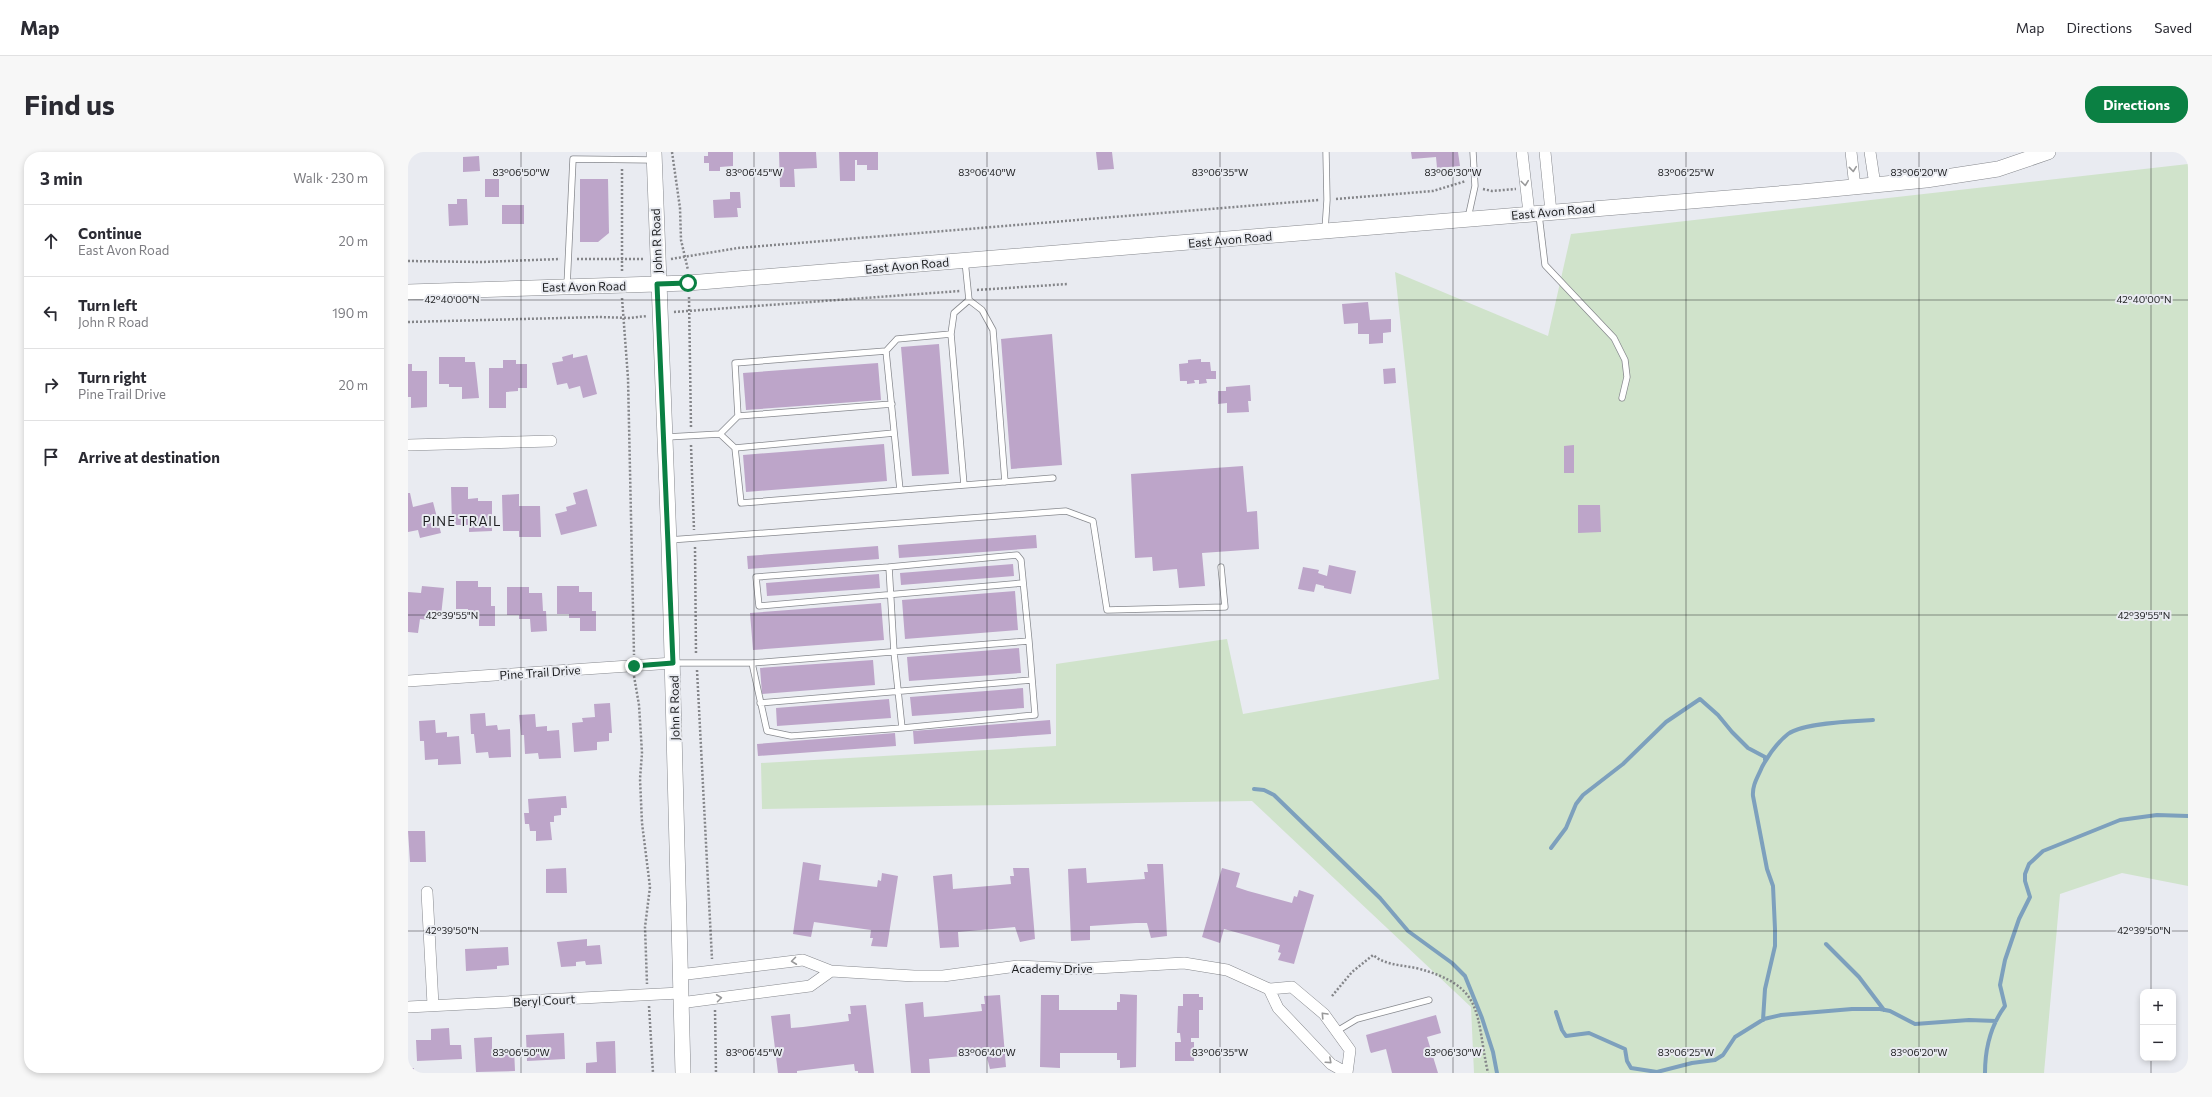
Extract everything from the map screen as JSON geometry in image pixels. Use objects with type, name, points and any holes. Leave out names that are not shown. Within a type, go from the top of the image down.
[{"type":"main road","name":"East Avon Road","points":[[408,292],[657,284],[965,261],[1539,212],[1855,187],[1926,180],[1998,169],[2048,152]]},
{"type":"main road","name":"John R Road","points":[[654,156],[657,284],[673,663],[679,975],[683,1073]]},
{"type":"street","points":[[1522,152],[1526,188],[1539,212]]},
{"type":"street","points":[[1539,212],[1545,152]]},
{"type":"street","points":[[1851,152],[1855,187]]},
{"type":"street","points":[[1870,152],[1875,185]]},
{"type":"street","points":[[408,445],[551,441]]},
{"type":"street","name":"Pine Trail Drive","points":[[408,681],[673,663]]},
{"type":"street","points":[[427,892],[433,1005]]},
{"type":"street","name":"Academy Drive","points":[[679,975],[803,960],[831,971],[914,976],[943,976],[1018,966],[1079,969],[1184,963],[1227,970],[1269,988],[1292,987],[1324,1014],[1350,1050],[1347,1073],[1331,1064],[1278,1008],[1269,988]]},
{"type":"street","points":[[680,998],[714,998],[810,986],[831,971]]},
{"type":"street","name":"Beryl Court","points":[[408,1007],[648,994],[680,998]]},
{"type":"lane","points":[[1325,230],[1327,200],[1326,152]]},
{"type":"lane","points":[[1468,218],[1475,186],[1473,152]]},
{"type":"lane","points":[[567,286],[573,159],[622,160],[654,156]]},
{"type":"lane","points":[[1539,212],[1545,264],[1614,338],[1625,360],[1627,377],[1622,398]]},
{"type":"lane","points":[[964,485],[951,334],[954,313],[968,300],[965,261]]},
{"type":"lane","points":[[968,300],[982,310],[993,330],[1005,482]]},
{"type":"lane","points":[[738,416],[735,363],[886,351],[897,339],[951,334]]},
{"type":"lane","points":[[886,351],[900,490]]},
{"type":"lane","points":[[664,437],[720,434],[738,416],[892,404]]},
{"type":"lane","points":[[735,448],[894,433]]},
{"type":"lane","points":[[720,434],[735,448],[741,503],[1053,478]]},
{"type":"lane","points":[[669,540],[1066,511],[1093,521],[1107,610],[1225,607],[1221,567]]},
{"type":"lane","points":[[752,663],[767,731],[791,736],[902,728],[1035,715],[1021,560],[1017,555],[889,567],[756,577],[760,606],[1023,583]]},
{"type":"lane","points":[[889,567],[894,652],[902,728]]},
{"type":"lane","points":[[673,663],[752,663],[1029,641]]},
{"type":"lane","points":[[760,703],[1032,680]]},
{"type":"lane","points":[[1337,1031],[1356,1019],[1429,1000]]},
{"type":"path","points":[[672,152],[680,208],[681,240],[688,264]]},
{"type":"path","points":[[622,160],[622,265]]},
{"type":"path","points":[[674,259],[761,246],[1433,191],[1466,181],[1475,186],[1492,191],[1526,188]]},
{"type":"path","points":[[408,261],[481,262],[632,258]]},
{"type":"path","points":[[713,971],[697,662],[696,565],[692,508],[689,310],[1068,284]]},
{"type":"path","points":[[622,309],[628,378],[634,666],[642,753],[640,779],[642,823],[650,886],[645,927],[653,1073]]},
{"type":"path","points":[[408,322],[635,317]]},
{"type":"path","points":[[1332,996],[1352,972],[1373,955],[1386,962],[1432,972],[1448,979],[1471,998],[1477,1012],[1488,1073]]},
{"type":"path","points":[[714,998],[716,1073]]},
{"type":"green space","points":[[2188,164],[2188,886],[2122,873],[2060,894],[2044,1073],[1474,1073],[1471,1007],[1252,801],[762,809],[761,763],[1056,746],[1056,664],[1227,639],[1243,714],[1439,679],[1395,272],[1548,336],[1571,234]]},
{"type":"building","points":[[708,152],[733,152],[733,166],[720,167],[720,171],[709,171],[709,163],[704,163],[704,156],[708,156]]},
{"type":"building","points":[[779,152],[816,152],[817,168],[794,169],[795,187],[780,187]]},
{"type":"building","points":[[839,152],[878,152],[878,170],[867,170],[867,165],[857,165],[857,160],[855,160],[855,181],[840,181]]},
{"type":"building","points":[[1096,152],[1112,152],[1114,169],[1098,170]]},
{"type":"building","points":[[1411,152],[1458,152],[1460,166],[1437,168],[1436,157],[1412,159]]},
{"type":"building","points":[[479,156],[480,171],[463,172],[463,157]]},
{"type":"building","points":[[485,179],[499,179],[499,197],[485,197]]},
{"type":"building","points":[[580,179],[608,179],[609,233],[598,242],[580,242]]},
{"type":"building","points":[[730,192],[740,192],[741,208],[737,208],[738,217],[714,218],[713,200],[730,199]]},
{"type":"building","points":[[457,199],[467,199],[468,225],[449,226],[448,204],[457,204]]},
{"type":"building","points":[[502,205],[524,205],[524,224],[502,224]]},
{"type":"building","points":[[1368,302],[1370,320],[1391,319],[1391,332],[1383,333],[1383,343],[1369,344],[1369,334],[1358,334],[1358,323],[1344,324],[1342,304]]},
{"type":"building","points":[[1052,334],[1062,465],[1011,469],[1001,339]]},
{"type":"building","points":[[939,344],[949,474],[912,476],[901,347]]},
{"type":"building","points":[[573,354],[573,358],[587,355],[597,394],[583,398],[580,386],[569,389],[567,383],[557,385],[552,363],[563,361],[562,357]]},
{"type":"building","points":[[439,357],[465,357],[465,362],[475,362],[479,398],[462,399],[462,387],[449,387],[449,384],[439,384]]},
{"type":"building","points":[[1201,359],[1201,362],[1210,362],[1211,371],[1216,371],[1216,379],[1206,379],[1207,383],[1199,384],[1199,380],[1194,380],[1195,383],[1187,384],[1187,381],[1180,381],[1179,364],[1188,363],[1188,360]]},
{"type":"building","points":[[503,360],[516,360],[516,364],[527,364],[527,388],[518,388],[518,391],[506,392],[506,408],[489,408],[489,368],[503,368]]},
{"type":"building","points":[[878,363],[881,400],[746,410],[743,373]]},
{"type":"building","points":[[408,364],[412,364],[412,371],[427,371],[427,407],[411,408],[411,397],[408,397]]},
{"type":"building","points":[[1395,368],[1396,383],[1384,384],[1383,369]]},
{"type":"building","points":[[1250,385],[1251,401],[1248,401],[1249,412],[1227,413],[1227,403],[1218,404],[1218,391],[1226,391],[1226,387]]},
{"type":"building","points":[[884,444],[887,481],[746,492],[743,455]]},
{"type":"building","points":[[1574,445],[1574,473],[1564,473],[1564,446]]},
{"type":"building","points":[[1243,466],[1247,512],[1257,511],[1259,549],[1202,553],[1205,586],[1179,588],[1177,569],[1153,571],[1152,557],[1135,558],[1131,474]]},
{"type":"building","points":[[451,487],[468,487],[468,499],[478,498],[478,501],[492,501],[492,531],[469,532],[469,525],[452,525]]},
{"type":"building","points":[[587,489],[597,526],[561,535],[555,514],[567,511],[566,507],[576,504],[573,493]]},
{"type":"building","points":[[408,493],[410,493],[413,507],[433,502],[441,533],[420,538],[418,530],[408,532]]},
{"type":"building","points":[[519,494],[519,506],[540,506],[541,537],[519,537],[519,531],[503,531],[502,495]]},
{"type":"building","points":[[1578,505],[1600,505],[1601,532],[1578,533]]},
{"type":"building","points":[[1036,535],[1037,548],[899,558],[898,545]]},
{"type":"building","points":[[878,546],[879,559],[748,569],[747,556]]},
{"type":"building","points":[[1013,564],[1014,576],[901,585],[900,573]]},
{"type":"building","points":[[1329,565],[1356,571],[1351,594],[1324,588],[1324,586],[1316,584],[1314,592],[1298,589],[1303,567],[1319,570],[1318,573],[1327,576]]},
{"type":"building","points":[[879,574],[880,588],[767,596],[766,583]]},
{"type":"building","points":[[456,581],[478,581],[478,587],[491,587],[491,606],[495,606],[495,626],[479,626],[479,613],[468,613],[468,609],[456,609]]},
{"type":"building","points":[[422,586],[444,588],[441,616],[429,615],[428,620],[420,619],[418,633],[408,632],[408,592],[421,593]]},
{"type":"building","points":[[557,586],[579,586],[579,592],[592,592],[592,611],[596,611],[596,631],[580,631],[580,618],[569,618],[569,614],[557,614]]},
{"type":"building","points":[[507,587],[529,587],[529,593],[542,593],[543,611],[546,611],[547,631],[531,632],[530,619],[519,619],[519,615],[507,615]]},
{"type":"building","points":[[1015,591],[1018,630],[905,639],[902,600]]},
{"type":"building","points":[[881,603],[884,640],[753,650],[750,613]]},
{"type":"building","points":[[1019,648],[1021,673],[909,681],[907,657]]},
{"type":"building","points":[[873,660],[875,685],[762,694],[760,668]]},
{"type":"building","points":[[1023,688],[1024,708],[912,716],[910,697]]},
{"type":"building","points":[[889,699],[891,718],[777,726],[776,708]]},
{"type":"building","points":[[610,703],[612,733],[609,733],[609,741],[597,742],[597,750],[574,752],[572,723],[583,722],[582,718],[595,717],[594,704]]},
{"type":"building","points":[[485,713],[486,726],[497,725],[498,730],[510,729],[511,757],[489,758],[488,752],[476,753],[474,734],[471,734],[470,714]]},
{"type":"building","points":[[535,714],[536,727],[547,726],[547,731],[559,730],[561,758],[539,759],[538,753],[525,754],[524,735],[521,735],[519,715]]},
{"type":"building","points":[[435,720],[436,733],[447,732],[447,737],[459,736],[461,764],[438,765],[438,759],[425,760],[424,741],[420,741],[419,721]]},
{"type":"building","points":[[1050,720],[1051,734],[914,744],[913,731]]},
{"type":"building","points":[[895,733],[896,746],[758,756],[757,744]]},
{"type":"building","points":[[566,796],[567,808],[561,808],[561,815],[554,816],[554,822],[550,822],[552,840],[536,841],[536,831],[530,831],[529,824],[525,824],[524,813],[529,813],[528,799]]},
{"type":"building","points":[[408,831],[425,831],[426,862],[410,862]]},
{"type":"building","points":[[803,862],[821,865],[819,880],[877,887],[878,880],[881,881],[882,873],[898,876],[887,947],[871,946],[873,938],[870,938],[871,930],[814,922],[811,937],[793,934]]},
{"type":"building","points":[[1147,864],[1163,864],[1167,936],[1151,938],[1147,923],[1136,923],[1090,926],[1090,940],[1071,941],[1068,869],[1086,868],[1087,883],[1145,879],[1144,872],[1148,872]]},
{"type":"building","points":[[566,868],[567,893],[546,893],[546,869]]},
{"type":"building","points":[[1013,868],[1029,868],[1035,939],[1020,942],[1015,927],[958,932],[959,947],[940,948],[933,876],[952,874],[953,889],[1011,884],[1010,876],[1014,876]]},
{"type":"building","points":[[1222,868],[1240,873],[1236,887],[1248,891],[1292,903],[1294,896],[1297,897],[1299,890],[1314,895],[1294,964],[1278,960],[1281,953],[1278,952],[1280,945],[1246,935],[1224,929],[1220,943],[1202,937]]},
{"type":"building","points":[[587,939],[587,946],[600,945],[602,964],[586,965],[585,961],[576,962],[576,966],[561,967],[557,942]]},
{"type":"building","points":[[508,947],[509,965],[497,966],[497,969],[466,971],[465,949]]},
{"type":"building","points":[[1120,994],[1137,995],[1136,1067],[1120,1068],[1120,1060],[1117,1060],[1117,1053],[1060,1053],[1060,1068],[1040,1067],[1041,995],[1059,995],[1059,1010],[1117,1010],[1117,1002],[1120,1002]]},
{"type":"building","points":[[1183,994],[1199,994],[1199,997],[1203,997],[1203,1010],[1199,1010],[1199,1038],[1191,1038],[1191,1042],[1194,1042],[1194,1061],[1175,1061],[1175,1042],[1181,1042],[1180,1033],[1177,1033],[1178,1006],[1183,1006]]},
{"type":"building","points":[[1000,995],[1006,1067],[990,1069],[986,1054],[929,1059],[930,1073],[911,1073],[905,1004],[923,1002],[924,1017],[936,1016],[982,1011],[981,1004],[985,1004],[984,996]]},
{"type":"building","points":[[866,1005],[874,1073],[858,1073],[858,1071],[855,1071],[854,1064],[797,1071],[797,1073],[778,1073],[771,1016],[790,1014],[791,1028],[803,1027],[849,1021],[848,1014],[851,1014],[850,1006]]},
{"type":"building","points":[[1436,1015],[1441,1033],[1427,1037],[1438,1073],[1392,1073],[1386,1049],[1371,1053],[1366,1035]]},
{"type":"building","points":[[449,1028],[450,1045],[461,1045],[462,1059],[417,1061],[416,1040],[431,1040],[431,1029]]},
{"type":"building","points":[[564,1033],[565,1059],[527,1061],[526,1035]]},
{"type":"building","points":[[492,1037],[492,1049],[514,1048],[515,1071],[476,1072],[474,1038]]},
{"type":"building","points":[[615,1041],[616,1073],[586,1073],[586,1063],[597,1062],[596,1042]]},
{"type":"building","points":[[408,1068],[414,1068],[414,1073],[408,1073]]},
{"type":"waterway","points":[[1551,848],[1566,828],[1576,804],[1583,795],[1623,764],[1666,722],[1700,699],[1718,715],[1748,748],[1765,757],[1765,760]]},
{"type":"waterway","points":[[1763,1020],[1765,989],[1775,946],[1775,929],[1773,886],[1767,869],[1753,796],[1753,788],[1762,767],[1770,754],[1788,734],[1795,730],[1816,725],[1873,720]]},
{"type":"waterway","points":[[1254,789],[1264,790],[1274,795],[1380,898],[1408,931],[1452,963],[1465,976],[1482,1018],[1493,1052],[1497,1073]]},
{"type":"waterway","points":[[1985,1073],[1986,1055],[1990,1038],[1996,1021],[2005,1006],[2000,985],[2005,960],[2019,919],[2030,897],[2025,881],[2025,874],[2029,864],[2043,851],[2120,820],[2157,815],[2188,816]]},
{"type":"waterway","points":[[1826,944],[1859,977],[1884,1010]]},
{"type":"waterway","points":[[1556,1012],[1562,1030],[1566,1036],[1589,1033],[1625,1049],[1627,1061],[1631,1068],[1657,1072],[1692,1063],[1715,1060],[1723,1055],[1735,1037],[1764,1019],[1781,1015],[1852,1009],[1880,1009],[1890,1011],[1915,1024],[1969,1020],[1996,1021]]},
{"type":"district","name":"PINE TRAIL","points":[[462,521]]},
{"type":"route","points":[[634,666],[673,663],[657,284],[688,283]]}]
